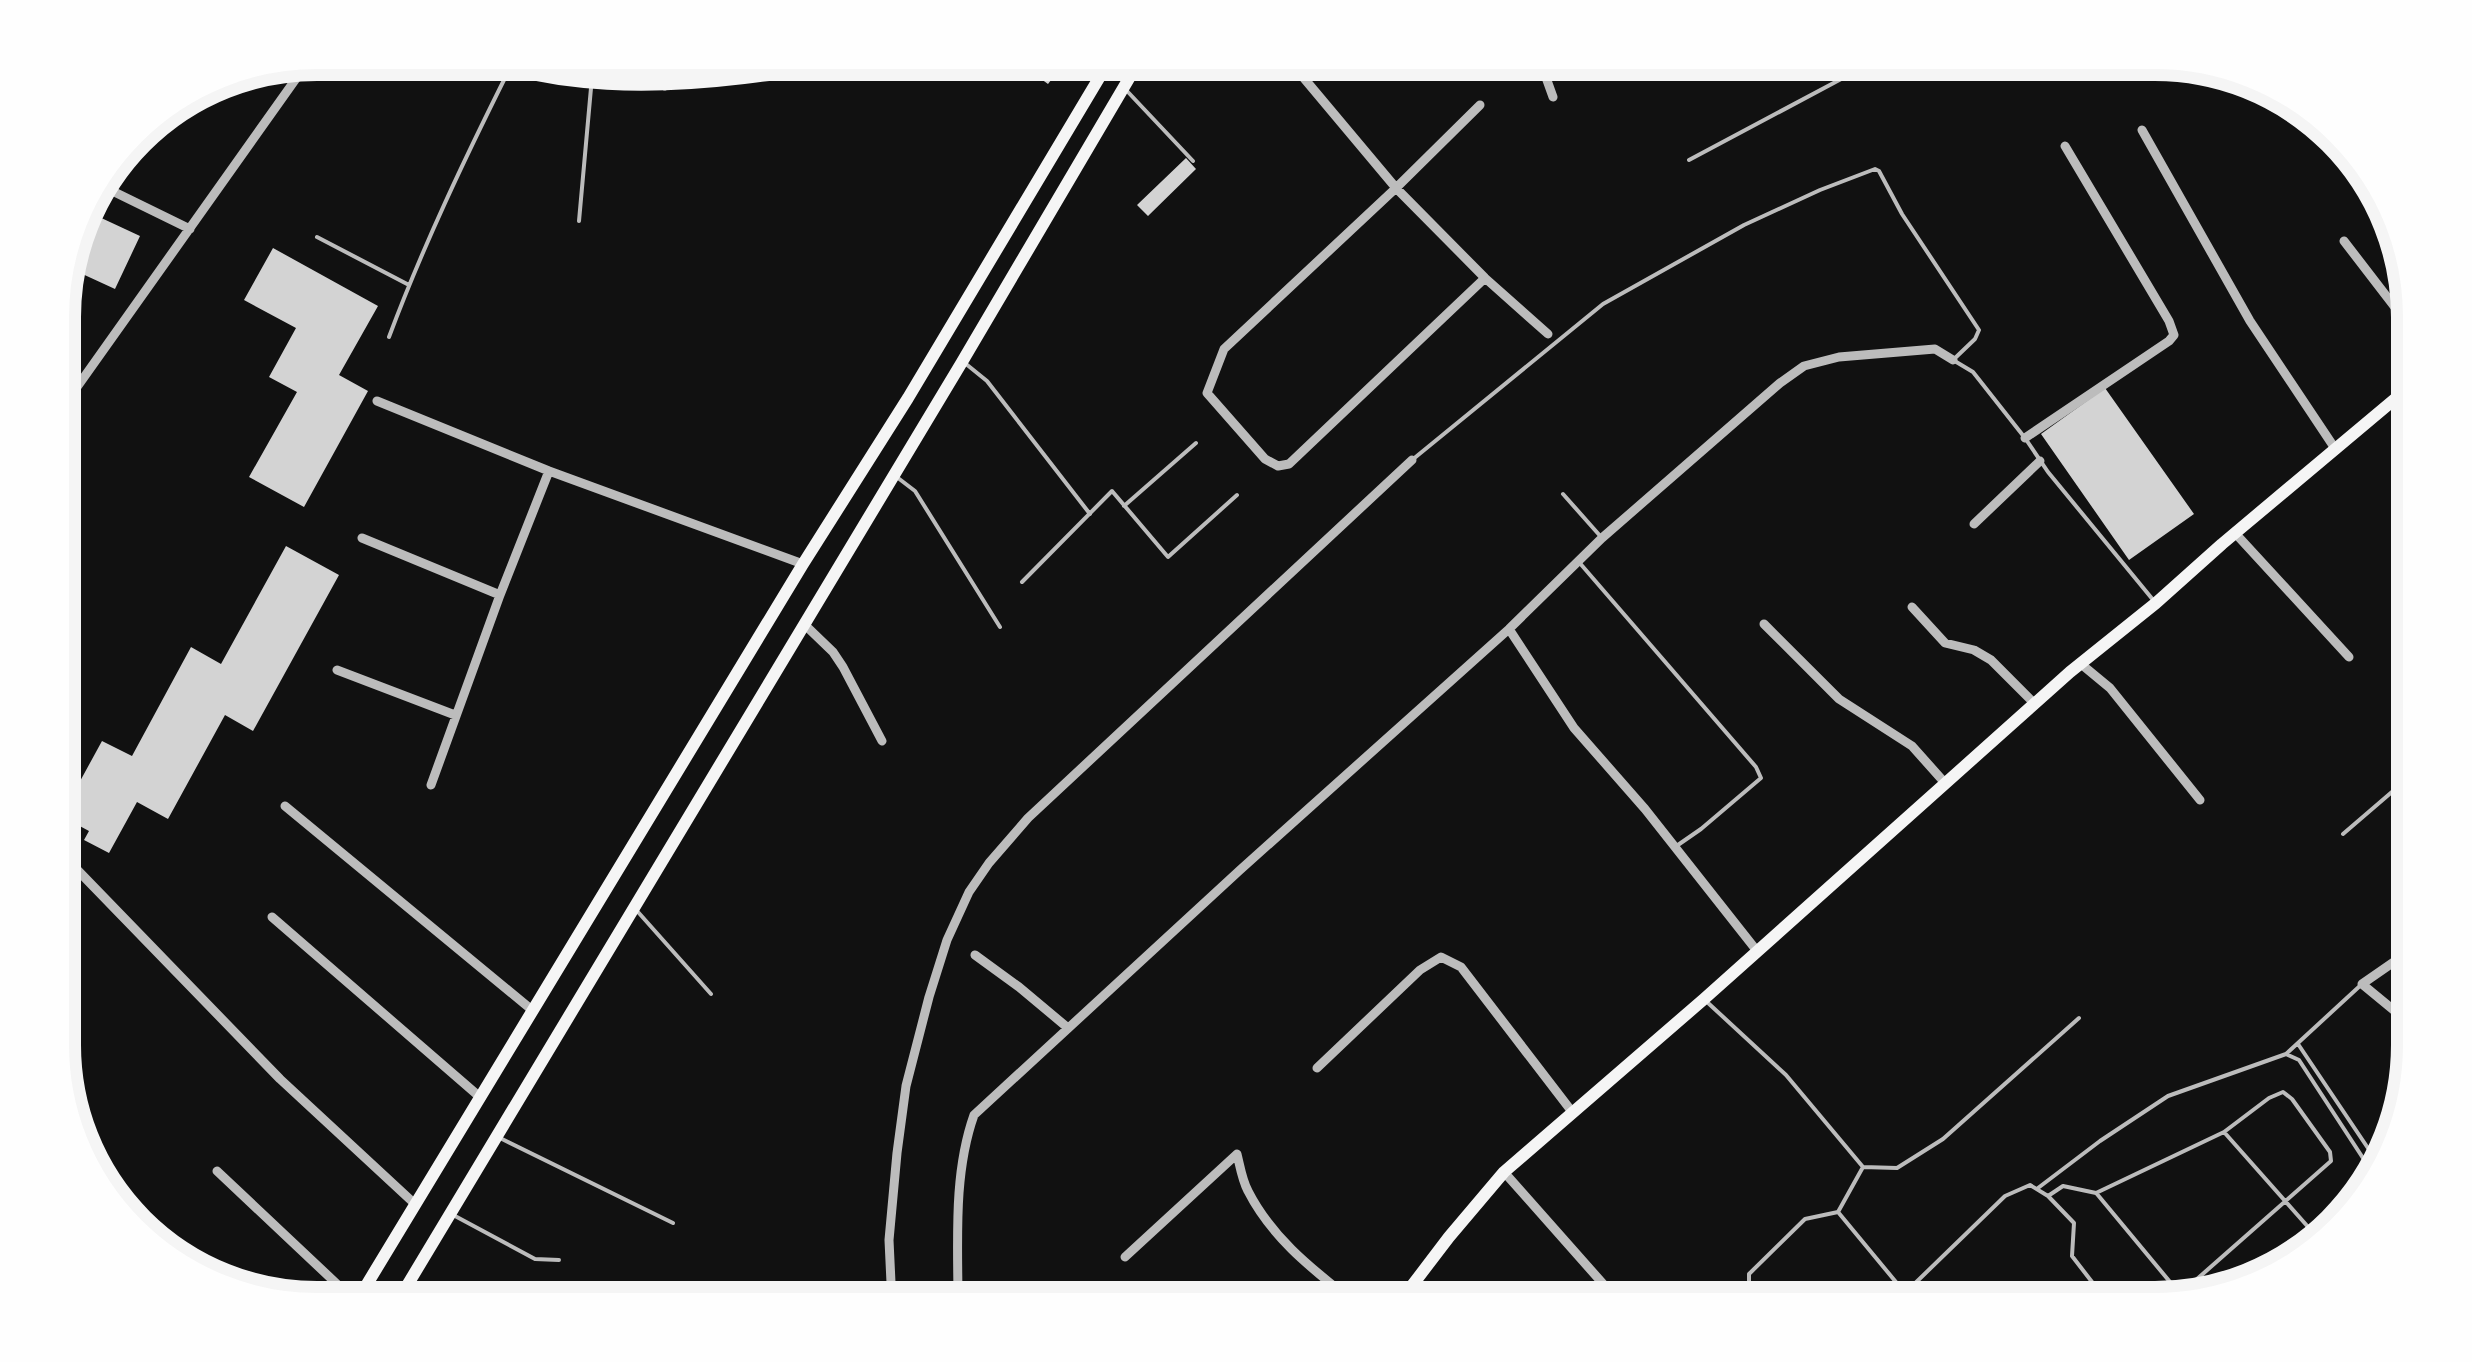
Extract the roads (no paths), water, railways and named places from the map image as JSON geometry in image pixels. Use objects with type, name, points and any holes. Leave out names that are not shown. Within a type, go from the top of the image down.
[{"type":"main road","points":[[546,76],[592,83],[665,86],[761,76]]},
{"type":"main road","points":[[366,1287],[1101,76]]},
{"type":"main road","points":[[406,1287],[1131,76]]},
{"type":"main road","points":[[1413,1286],[1504,1172],[2081,664],[2397,398]]},
{"type":"street","points":[[1303,75],[1396,188],[1485,278],[1548,334]]},
{"type":"street","points":[[1545,75],[1552,97]]},
{"type":"street","points":[[665,86],[671,76]]},
{"type":"street","points":[[76,389],[298,77]]},
{"type":"street","points":[[1480,104],[1224,349],[1207,393],[1266,458],[1278,466],[1289,464],[1485,278]]},
{"type":"street","points":[[2142,130],[2250,321],[2336,450]]},
{"type":"street","points":[[2025,438],[2174,336],[2169,321],[2065,146]]},
{"type":"street","points":[[111,190],[190,229]]},
{"type":"street","points":[[2344,241],[2396,309]]},
{"type":"street","points":[[958,1287],[964,1142],[974,1115],[1509,629],[1602,538],[1780,383],[1804,366],[1839,357],[1935,348],[1953,360]]},
{"type":"street","points":[[378,401],[549,471],[803,564]]},
{"type":"street","points":[[891,1287],[889,1240],[906,1086],[947,940],[968,892],[1028,818],[1412,460]]},
{"type":"street","points":[[1974,524],[2040,462]]},
{"type":"street","points":[[432,786],[455,715],[549,471]]},
{"type":"street","points":[[2235,534],[2350,657]]},
{"type":"street","points":[[362,538],[500,595]]},
{"type":"street","points":[[1912,607],[1945,644],[1974,650],[1990,660],[2035,704]]},
{"type":"street","points":[[1764,624],[1839,698],[1912,746],[1946,783]]},
{"type":"street","points":[[805,625],[843,667],[882,741]]},
{"type":"street","points":[[1509,629],[1574,728],[1757,950]]},
{"type":"street","points":[[2081,664],[2110,688],[2200,800]]},
{"type":"street","points":[[336,670],[455,715]]},
{"type":"street","points":[[286,806],[532,1010]]},
{"type":"street","points":[[75,868],[280,1079],[416,1205]]},
{"type":"street","points":[[272,918],[481,1098]]},
{"type":"street","points":[[976,956],[1068,1028]]},
{"type":"street","points":[[1317,1068],[1420,970],[1441,956],[1461,967],[1573,1112]]},
{"type":"street","points":[[2396,1012],[2362,984],[2397,960]]},
{"type":"street","points":[[1126,1257],[1237,1154],[1246,1188],[1274,1233],[1334,1286]]},
{"type":"street","points":[[217,1171],[338,1287]]},
{"type":"street","points":[[1504,1172],[1606,1286]]},
{"type":"lane","points":[[1689,160],[1854,75]]},
{"type":"lane","points":[[389,337],[408,284],[506,76]]},
{"type":"lane","points":[[579,221],[592,83]]},
{"type":"lane","points":[[1124,88],[1193,160]]},
{"type":"lane","points":[[1412,460],[1603,304],[1744,225],[1870,169],[1879,170],[1902,214],[1977,327],[1977,336],[1953,360],[1973,372],[2040,462],[2156,603]]},
{"type":"lane","points":[[317,237],[408,284]]},
{"type":"lane","points":[[962,362],[987,381],[1090,514]]},
{"type":"lane","points":[[1124,506],[1196,443]]},
{"type":"lane","points":[[894,475],[915,491],[1000,627]]},
{"type":"lane","points":[[1022,582],[1112,491],[1168,557],[1236,495]]},
{"type":"lane","points":[[1563,494],[1602,538]]},
{"type":"lane","points":[[1578,561],[1756,767],[1761,778],[1675,846]]},
{"type":"lane","points":[[2343,834],[2397,788]]},
{"type":"lane","points":[[635,908],[711,994]]},
{"type":"lane","points":[[2037,1188],[2168,1096],[2286,1054],[2362,984]]},
{"type":"lane","points":[[1704,999],[1786,1075],[1863,1167],[1897,1168],[1943,1139],[2079,1018]]},
{"type":"lane","points":[[2298,1044],[2371,1153]]},
{"type":"lane","points":[[2286,1054],[2299,1060],[2366,1162]]},
{"type":"lane","points":[[2048,1196],[2063,1186],[2096,1193],[2224,1132],[2269,1098],[2284,1092],[2330,1152],[2331,1161],[2197,1283]]},
{"type":"lane","points":[[2224,1132],[2311,1229]]},
{"type":"lane","points":[[498,1136],[673,1223]]},
{"type":"lane","points":[[1748,1286],[1749,1274],[1806,1219],[1838,1212],[1863,1167]]},
{"type":"lane","points":[[1912,1286],[2005,1196],[2030,1185],[2048,1196],[2074,1223],[2072,1256],[2095,1286]]},
{"type":"lane","points":[[2096,1193],[2173,1286]]},
{"type":"lane","points":[[1838,1212],[1899,1286]]},
{"type":"lane","points":[[451,1214],[535,1259],[559,1260]]}]
